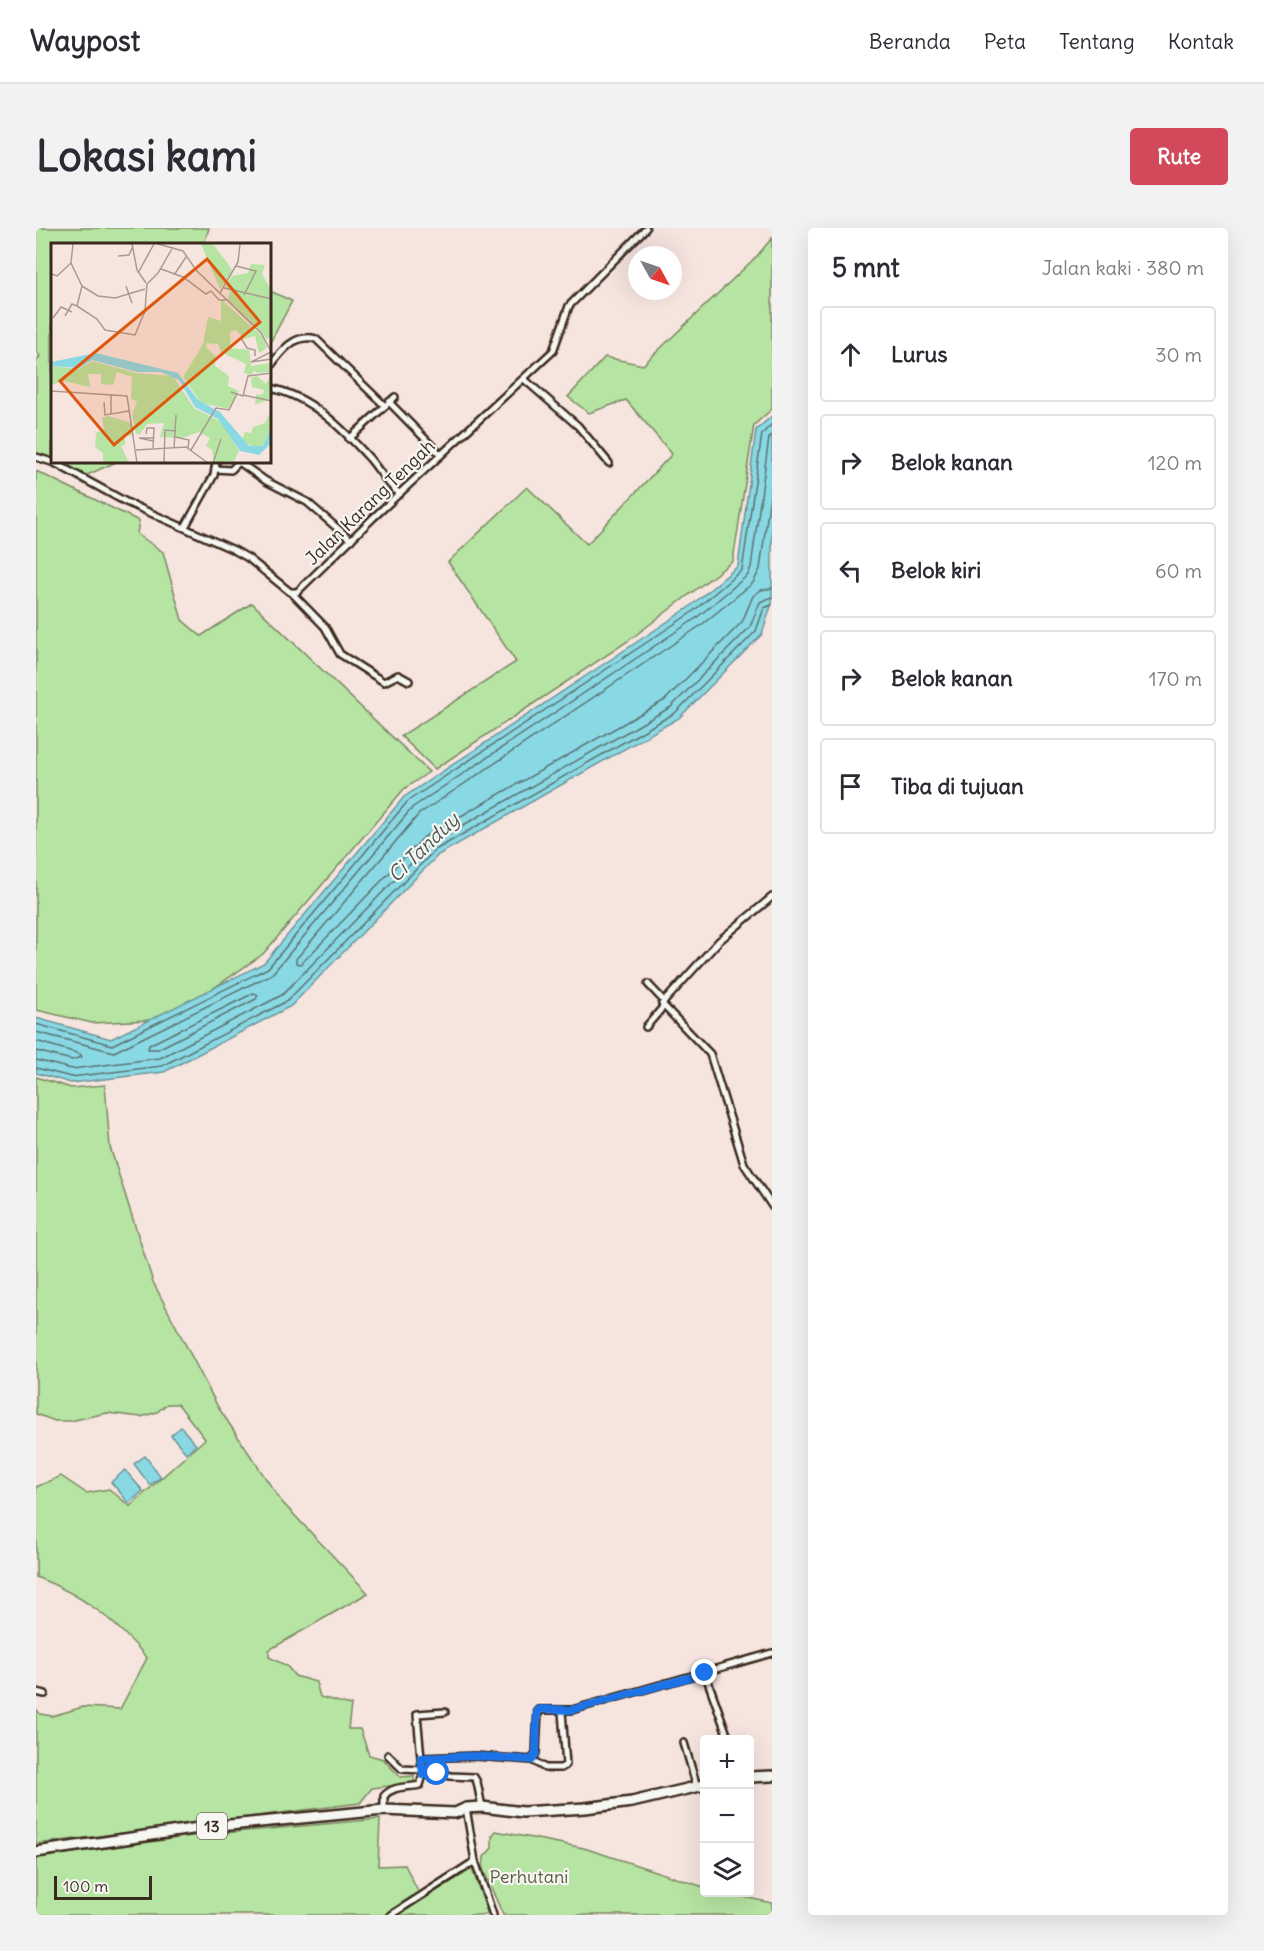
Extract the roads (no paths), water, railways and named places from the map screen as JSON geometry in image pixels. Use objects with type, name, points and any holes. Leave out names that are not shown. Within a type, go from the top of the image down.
[{"type":"highway","points":[[754,1777],[772,1776]]},
{"type":"highway","name":"13","points":[[36,1852],[199,1828],[384,1810],[455,1813],[466,1808],[482,1807],[523,1812],[585,1808],[632,1802],[700,1786]]},
{"type":"street","name":"Jalan Karang Tengah","points":[[292,593],[300,591],[557,346],[565,314],[574,299],[646,228]]},
{"type":"street","points":[[272,365],[291,343],[303,337],[315,339],[441,455]]},
{"type":"street","points":[[524,379],[578,426],[609,463]]},
{"type":"street","points":[[272,388],[282,390],[311,405],[349,439],[400,494]]},
{"type":"street","points":[[349,439],[395,397]]},
{"type":"street","points":[[36,457],[51,461]]},
{"type":"street","points":[[57,464],[126,502],[185,527],[248,558],[292,593],[325,627],[345,659],[384,682],[398,675],[409,681]]},
{"type":"street","points":[[185,527],[214,475],[216,465],[231,470],[237,464]]},
{"type":"street","points":[[242,464],[266,481],[307,502],[351,540]]},
{"type":"street","points":[[646,1027],[663,1007],[663,1000],[718,941],[772,897]]},
{"type":"street","points":[[648,984],[663,1000]]},
{"type":"street","points":[[663,1007],[710,1054],[717,1071],[725,1109],[744,1164],[772,1206]]},
{"type":"street","points":[[532,1760],[536,1753],[537,1711],[542,1709],[562,1711],[772,1653]]},
{"type":"street","points":[[705,1673],[727,1735]]},
{"type":"street","points":[[36,1692],[45,1694]]},
{"type":"street","points":[[421,1758],[475,1756],[532,1760],[545,1767],[561,1768],[566,1765],[562,1711]]},
{"type":"street","points":[[384,1810],[384,1796],[387,1792],[399,1787],[418,1786],[422,1773],[417,1714],[444,1712]]},
{"type":"street","points":[[684,1743],[700,1783]]},
{"type":"street","points":[[388,1755],[402,1769],[474,1778],[477,1782],[482,1807]]},
{"type":"street","points":[[466,1808],[475,1862],[493,1915]]},
{"type":"street","points":[[391,1915],[475,1862]]},
{"type":"water","name":"Ci Tanduy","points":[[772,416],[772,603],[762,634],[679,718],[438,855],[291,1006],[164,1072],[71,1083],[36,1073],[36,1018],[111,1039],[264,963],[404,797],[688,608],[738,566],[756,430]]},
{"type":"water","points":[[181,1427],[196,1445],[186,1453],[171,1435]]},
{"type":"water","points":[[145,1456],[161,1477],[150,1485],[134,1464]]},
{"type":"water","points":[[125,1470],[143,1491],[129,1503],[111,1482]]},
{"type":"park label","name":"Perhutani","points":[[529,1876]]}]
